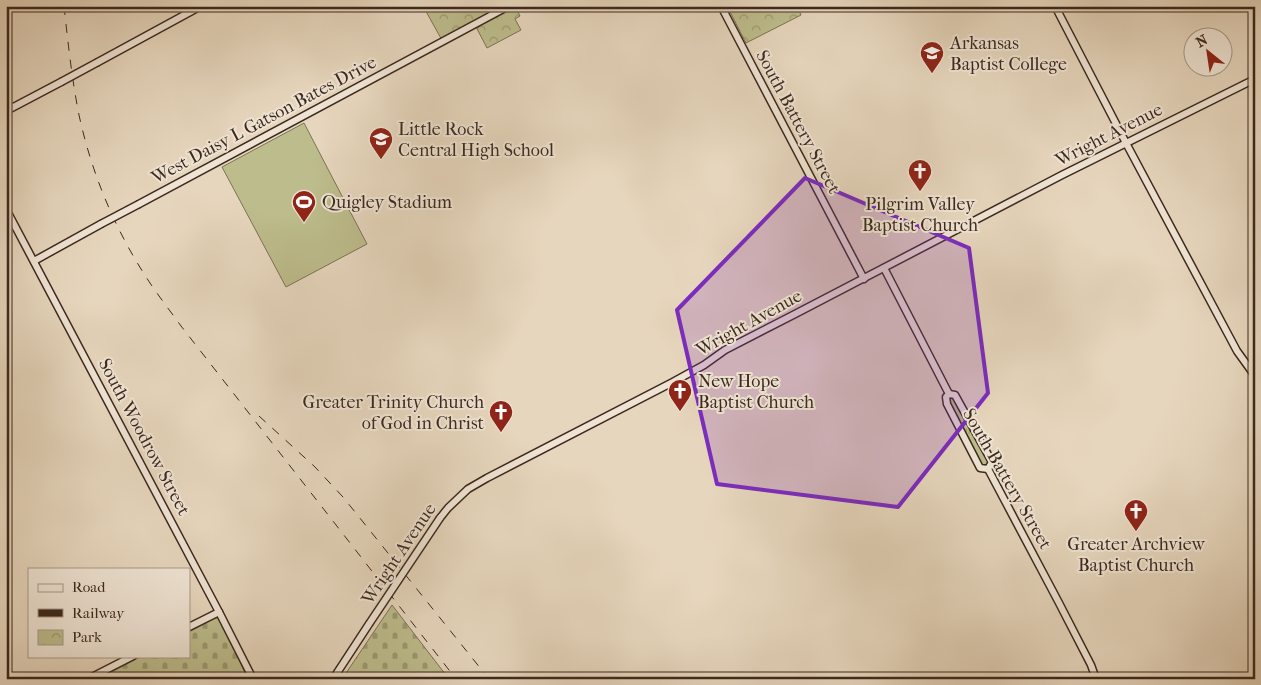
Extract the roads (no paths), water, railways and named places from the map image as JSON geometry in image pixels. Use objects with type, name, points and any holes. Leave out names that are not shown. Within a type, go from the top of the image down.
[{"type":"main road","points":[[6,111],[201,6]]},
{"type":"main road","name":"West Daisy L Gatson Bates Drive","points":[[34,261],[509,6]]},
{"type":"main road","name":"South Battery Street","points":[[721,6],[864,279]]},
{"type":"main road","points":[[1055,6],[1126,144],[1237,351],[1255,376]]},
{"type":"main road","name":"Wright Avenue","points":[[332,679],[440,518],[468,489],[673,382],[704,365],[729,348],[1126,144],[1255,80]]},
{"type":"main road","name":"South Woodrow Street","points":[[6,209],[253,679]]},
{"type":"main road","name":"South Battery Street","points":[[884,268],[949,394],[946,397],[947,404],[980,468],[988,469],[1076,635],[1095,672],[1096,679]]},
{"type":"main road","points":[[949,394],[955,395],[958,399],[992,462],[988,469]]},
{"type":"main road","points":[[190,626],[219,612]]},
{"type":"main road","points":[[88,679],[129,658]]},
{"type":"railway","points":[[64,6],[74,88],[84,137],[98,181],[126,244],[154,289],[181,326],[456,679]]},
{"type":"railway","points":[[259,416],[315,467],[343,497],[489,679]]},
{"type":"place","name":"Arkansas Baptist College","points":[[932,74]]},
{"type":"place","name":"Little Rock Central High School","points":[[381,160]]},
{"type":"place","name":"Pilgrim Valley Baptist Church","points":[[920,192]]},
{"type":"place","name":"Quigley Stadium","points":[[304,223]]},
{"type":"place","name":"New Hope Baptist Church","points":[[680,412]]},
{"type":"place","name":"Greater Trinity Church of God in Christ","points":[[501,433]]},
{"type":"place","name":"Greater Archview Baptist Church","points":[[1136,532]]}]
